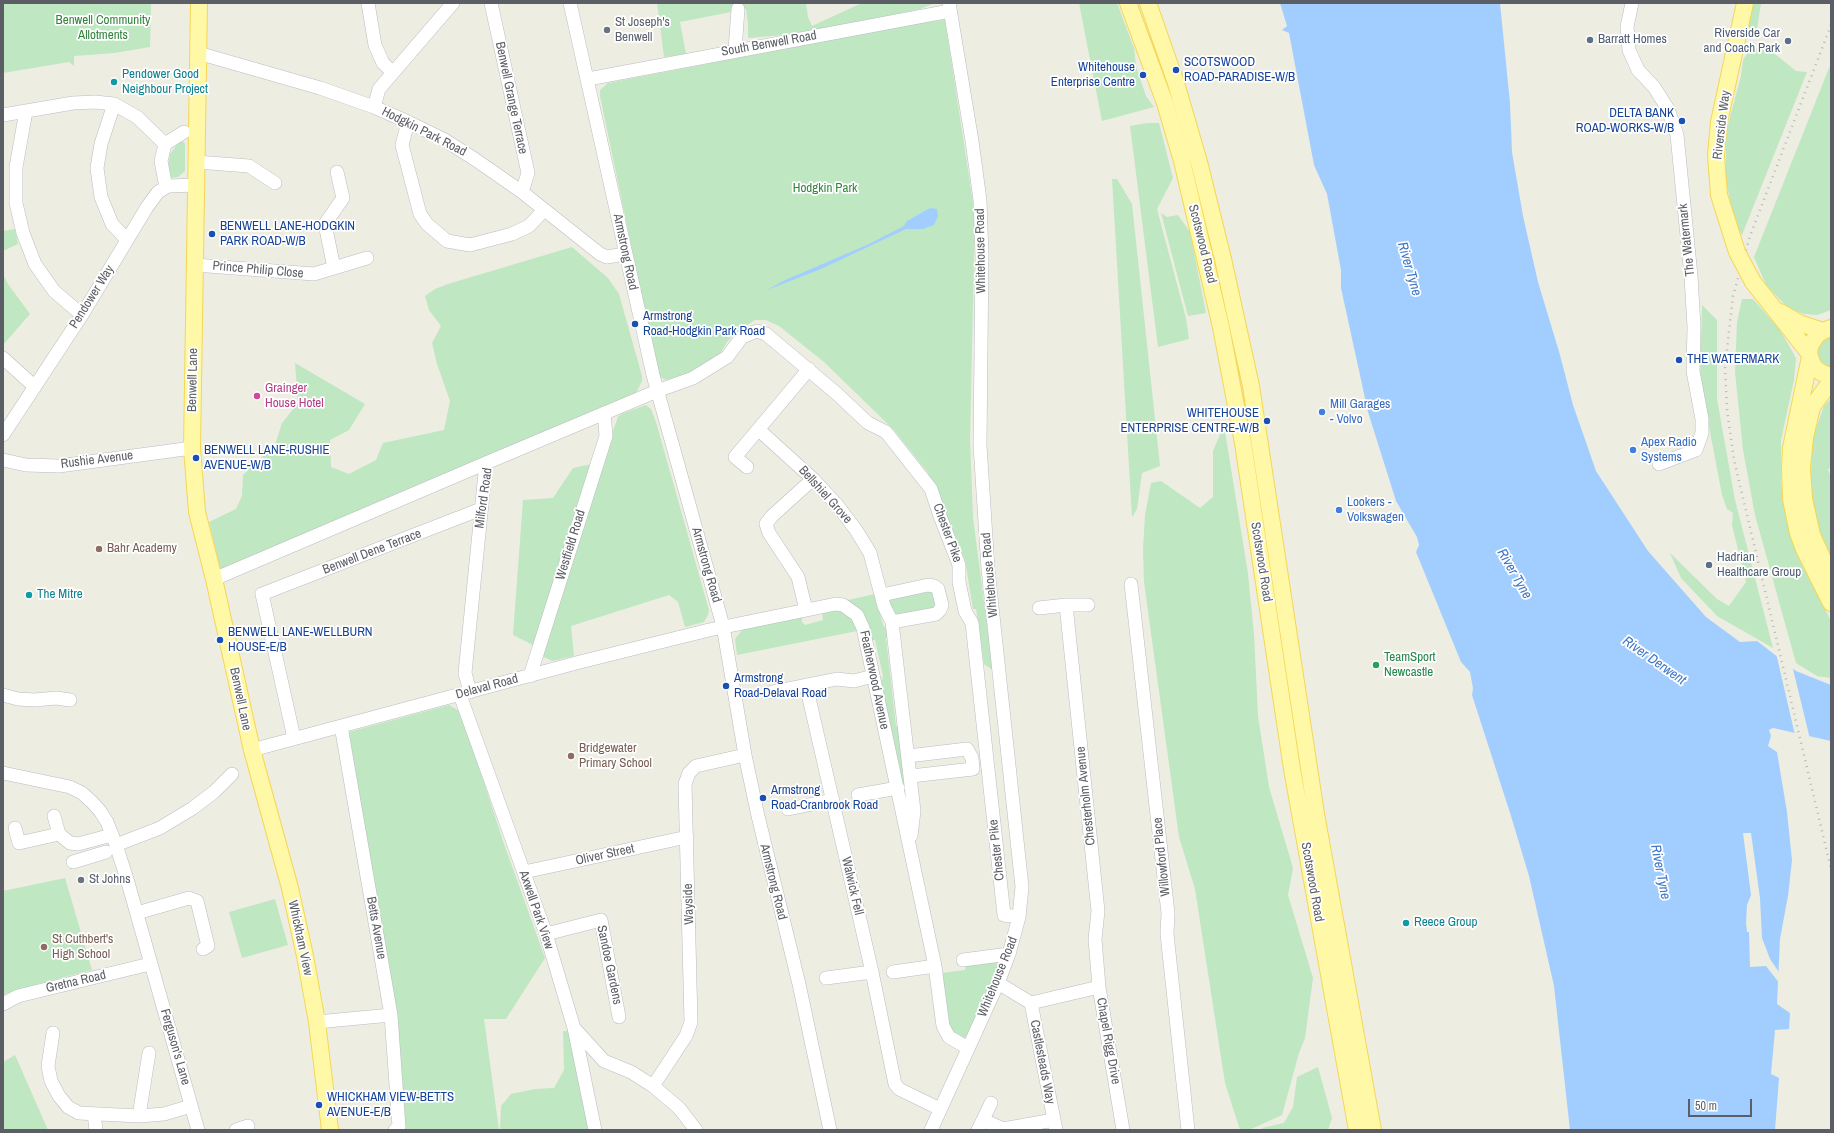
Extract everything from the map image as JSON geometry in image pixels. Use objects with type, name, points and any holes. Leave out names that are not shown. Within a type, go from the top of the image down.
[{"type":"main road","name":"Benwell Lane","points":[[199,3],[192,448],[197,512],[214,579],[252,750]]},
{"type":"main road","name":"Scotswood Road","points":[[1128,3],[1165,103],[1180,154],[1223,335],[1243,443],[1292,769],[1357,1130]]},
{"type":"main road","name":"Scotswood Road","points":[[1148,3],[1176,83],[1199,162],[1223,259],[1251,386],[1316,814],[1373,1130]]},
{"type":"main road","name":"Riverside Way","points":[[1744,3],[1720,122],[1716,155],[1723,211],[1737,252],[1753,282],[1810,355],[1816,369],[1831,376]]},
{"type":"main road","name":"Riverside Way","points":[[1772,307],[1799,323],[1828,328]]},
{"type":"main road","points":[[1828,328],[1813,340],[1791,448],[1790,467],[1791,499],[1797,527],[1804,549],[1831,603]]},
{"type":"main road","points":[[1831,381],[1812,407],[1805,437],[1802,468],[1804,499],[1812,535],[1831,577]]},
{"type":"main road","name":"Whickham View","points":[[252,750],[290,888],[305,956],[317,1022],[330,1130]]},
{"type":"street","points":[[368,3],[375,45],[383,63],[392,72]]},
{"type":"street","points":[[374,107],[379,89],[443,8],[453,3]]},
{"type":"street","name":"Benwell Grange Terrace","points":[[491,3],[528,173],[522,192]]},
{"type":"street","name":"Armstrong Road","points":[[570,3],[588,79],[625,254],[657,391],[723,626],[745,754],[758,816],[798,984],[830,1130]]},
{"type":"street","name":"The Watermark","points":[[1632,3],[1627,27],[1629,50],[1638,70],[1654,87],[1668,109],[1677,135],[1691,276],[1694,327],[1693,371],[1702,418],[1702,433],[1696,450],[1659,464]]},
{"type":"street","name":"South Benwell Road","points":[[588,79],[735,50],[923,17],[949,7]]},
{"type":"street","name":"Whitehouse Road","points":[[930,1130],[1010,954],[1019,917],[1022,887],[988,569],[980,445],[982,256],[980,200],[972,141],[949,7]]},
{"type":"street","points":[[735,50],[738,9]]},
{"type":"street","name":"Hodgkin Park Road","points":[[198,53],[320,88],[374,107],[408,122],[443,139],[522,192],[600,254],[607,257],[625,254]]},
{"type":"street","points":[[3,115],[73,103],[95,102],[114,104],[137,117],[165,144]]},
{"type":"street","points":[[114,104],[101,144],[97,168],[100,197],[112,224],[127,240]]},
{"type":"street","points":[[26,111],[16,167],[16,203],[23,233],[35,264],[54,291],[82,315]]},
{"type":"street","points":[[408,122],[402,146],[420,214],[428,224],[447,241],[470,244],[512,234],[529,226],[544,210]]},
{"type":"street","points":[[165,182],[161,161],[165,144],[184,132]]},
{"type":"street","points":[[196,162],[249,166],[275,183]]},
{"type":"street","points":[[334,268],[325,224],[343,198],[337,172]]},
{"type":"street","name":"Pendower Way","points":[[3,435],[82,315],[147,207],[158,192],[168,186],[196,185]]},
{"type":"street","name":"Prince Philip Close","points":[[195,265],[314,274],[367,258]]},
{"type":"street","name":"Chester Pike","points":[[657,391],[693,378],[727,357],[742,337],[757,331],[766,334],[809,369],[868,424],[886,432],[931,489],[959,564],[958,582],[965,611],[972,623],[1004,915],[1019,917]]},
{"type":"street","points":[[3,358],[34,387]]},
{"type":"street","points":[[747,467],[735,457],[809,369]]},
{"type":"street","name":"Milford Road","points":[[465,694],[465,673],[486,463],[657,391]]},
{"type":"street","name":"Westfield Road","points":[[530,676],[606,436],[604,413]]},
{"type":"street","name":"Bellshiel Grove","points":[[759,430],[813,479],[837,505],[856,530],[870,554],[882,595]]},
{"type":"street","name":"Rushie Avenue","points":[[3,460],[26,465],[59,466],[192,448]]},
{"type":"street","points":[[214,579],[486,463]]},
{"type":"street","points":[[806,610],[798,577],[769,533],[766,524],[772,516],[813,479]]},
{"type":"street","name":"Benwell Dene Terrace","points":[[294,738],[262,594],[481,509]]},
{"type":"street","name":"Willowford Place","points":[[1131,584],[1168,913],[1167,934],[1188,1130]]},
{"type":"street","points":[[882,595],[928,585],[934,586],[938,589],[942,605],[936,614],[892,622]]},
{"type":"street","name":"Featherwood Avenue","points":[[882,595],[887,615],[892,622],[911,776],[914,811],[910,845]]},
{"type":"street","name":"Featherwood Avenue","points":[[723,626],[836,604],[843,605],[857,615],[863,628],[910,845],[935,966],[943,1026],[949,1037],[968,1048]]},
{"type":"street","points":[[1039,608],[1066,605],[1088,605]]},
{"type":"street","name":"Chesterholm Avenue","points":[[1066,605],[1098,911],[1095,939],[1099,987]]},
{"type":"street","name":"Delaval Road","points":[[252,750],[723,626]]},
{"type":"street","points":[[772,692],[837,678],[854,681],[873,676]]},
{"type":"street","name":"Walwick Fell","points":[[806,685],[872,974],[895,1084],[899,1089],[940,1109]]},
{"type":"street","name":"Axwell Park View","points":[[465,694],[546,934],[574,1028],[595,1130]]},
{"type":"street","points":[[3,695],[18,699],[35,700],[56,698],[70,700]]},
{"type":"street","name":"Betts Avenue","points":[[341,726],[391,1015],[399,1127],[395,1130]]},
{"type":"street","points":[[908,756],[967,749],[972,758],[973,769],[911,776]]},
{"type":"street","name":"Wayside","points":[[654,1086],[686,1036],[691,1022],[685,784],[688,773],[696,766],[745,754]]},
{"type":"street","name":"Ferguson's Lane","points":[[3,773],[70,787],[82,793],[100,811],[137,913],[150,964],[198,1130]]},
{"type":"street","points":[[73,862],[86,858],[112,844],[160,828],[193,808],[214,792],[232,774]]},
{"type":"street","points":[[858,795],[898,788]]},
{"type":"street","points":[[788,809],[833,800]]},
{"type":"street","points":[[54,816],[59,834],[70,843],[112,844]]},
{"type":"street","points":[[16,828],[19,843],[59,834]]},
{"type":"street","name":"Oliver Street","points":[[524,872],[687,837]]},
{"type":"street","points":[[82,843],[86,858]]},
{"type":"street","points":[[137,913],[189,898],[197,901],[208,946],[203,949]]},
{"type":"street","name":"Sandoe Gardens","points":[[546,934],[601,920],[619,1017]]},
{"type":"street","points":[[963,960],[1010,954]]},
{"type":"street","name":"Gretna Road","points":[[3,1004],[18,996],[150,964]]},
{"type":"street","points":[[893,972],[935,966]]},
{"type":"street","points":[[826,978],[872,974]]},
{"type":"street","points":[[998,983],[1030,1003]]},
{"type":"street","name":"Chapel Rigg Drive","points":[[1030,1003],[1099,987],[1123,1130]]},
{"type":"street","name":"Castlesteads Way","points":[[981,1125],[1003,1129],[1055,1125],[1030,1003]]},
{"type":"street","points":[[317,1022],[391,1015]]},
{"type":"street","points":[[574,1028],[604,1061]]},
{"type":"street","points":[[53,1033],[48,1066],[54,1086],[59,1096],[68,1107],[79,1113],[139,1116],[164,1114],[191,1106]]},
{"type":"street","points":[[139,1116],[148,1053]]},
{"type":"street","points":[[580,1059],[604,1061],[631,1072],[654,1086],[679,1108],[696,1130]]},
{"type":"street","points":[[981,1125],[991,1103]]},
{"type":"street","points":[[94,1114],[96,1130]]},
{"type":"green space","name":"Benwell Community Allotments","points":[[3,3],[151,3],[150,47],[114,53],[74,56],[74,66],[69,62],[3,73]]},
{"type":"green space","points":[[657,3],[806,3],[808,17],[812,26],[862,3],[935,3],[920,9],[806,33],[748,38],[746,9],[680,22],[686,54],[664,57]]},
{"type":"green space","points":[[1079,3],[1117,3],[1134,48],[1136,66],[1146,96],[1154,107],[1102,121]]},
{"type":"green space","points":[[1751,3],[1761,3],[1756,36],[1747,29]]},
{"type":"green space","name":"Hodgkin Park","points":[[945,20],[975,216],[970,439],[973,518],[993,670],[984,664],[976,609],[973,609],[965,560],[928,473],[894,430],[824,362],[779,326],[766,320],[755,320],[736,332],[727,342],[720,354],[696,371],[666,380],[658,374],[600,96],[600,90],[608,83],[923,22]]},
{"type":"green space","points":[[1751,48],[1770,50],[1796,71],[1807,72],[1742,235],[1734,221],[1726,180],[1726,132],[1741,76],[1743,60]]},
{"type":"green space","points":[[1831,63],[1831,310],[1817,315],[1804,314],[1788,308],[1766,285],[1754,257]]},
{"type":"green space","points":[[1147,123],[1159,123],[1173,178],[1157,209],[1186,318],[1189,339],[1158,347],[1130,126]]},
{"type":"green space","points":[[179,142],[184,142],[185,144],[185,171],[178,177],[170,178],[168,169],[170,154]]},
{"type":"green space","points":[[1112,179],[1117,179],[1132,204],[1160,466],[1142,473],[1137,509],[1132,517]]},
{"type":"green space","points":[[1161,213],[1167,217],[1178,215],[1190,232],[1206,313],[1188,316]]},
{"type":"green space","points":[[15,229],[18,244],[3,251],[3,231]]},
{"type":"green space","points":[[572,247],[608,278],[619,294],[642,376],[642,381],[636,393],[486,456],[221,571],[209,522],[236,509],[242,496],[243,475],[275,445],[282,423],[298,403],[295,363],[365,404],[349,430],[330,440],[331,467],[349,474],[376,460],[383,443],[444,430],[450,401],[437,364],[432,343],[441,326],[429,310],[425,296],[435,289],[448,284]]},
{"type":"green space","points":[[3,274],[8,284],[30,314],[3,345]]},
{"type":"green space","points":[[1742,299],[1753,299],[1780,330],[1796,358],[1794,380],[1781,440],[1781,484],[1787,523],[1800,561],[1831,621],[1831,678],[1817,676],[1796,663],[1755,515],[1743,450],[1735,372],[1737,322]]},
{"type":"green space","points":[[1702,305],[1717,320],[1717,399],[1735,500],[1773,648],[1717,616],[1681,578],[1670,553],[1717,599],[1729,606],[1746,582],[1732,525],[1733,513],[1727,509],[1722,495],[1700,379]]},
{"type":"green space","points":[[1831,335],[1831,368],[1823,365],[1819,361],[1817,350],[1821,340]]},
{"type":"green space","points":[[1831,399],[1831,468],[1828,469],[1831,478],[1831,556],[1821,534],[1810,492],[1813,437],[1824,406]]},
{"type":"green space","points":[[646,405],[651,409],[656,422],[709,610],[708,615],[704,622],[685,627],[678,602],[669,595],[571,626],[574,656],[552,661],[544,657],[531,644],[513,635],[523,500],[553,498],[573,468],[602,462],[618,417],[621,414]]},
{"type":"green space","points":[[1224,425],[1248,574],[1254,634],[1258,716],[1269,787],[1293,868],[1288,895],[1313,978],[1305,1038],[1299,1053],[1282,1115],[1249,1130],[1240,1130],[1225,1083],[1195,889],[1179,837],[1144,582],[1143,549],[1145,515],[1151,483],[1161,481],[1200,508],[1213,497],[1213,451]]},
{"type":"green space","points":[[933,591],[936,602],[934,607],[930,610],[897,617],[887,603],[890,599]]},
{"type":"green space","points":[[875,594],[883,625],[888,631],[889,637],[886,638],[896,726],[900,725],[909,811],[881,682],[883,676],[875,640],[871,640],[864,614],[849,603],[848,600]]},
{"type":"green space","points":[[840,610],[856,621],[854,623],[857,631],[737,655],[735,639],[743,629],[802,617],[802,622],[805,625],[823,620],[822,612]]},
{"type":"green space","points":[[449,705],[461,712],[503,841],[545,958],[506,1019],[484,1019],[499,1130],[404,1130],[394,1016],[349,732]]},
{"type":"green space","name":"St Cuthbert's High School","points":[[65,878],[92,970],[19,989],[3,995],[3,891]]},
{"type":"green space","points":[[275,899],[288,945],[242,958],[229,912]]},
{"type":"green space","points":[[996,961],[998,966],[966,1040],[949,1029],[942,973],[965,970],[966,965]]},
{"type":"green space","points":[[563,1031],[568,1031],[591,1130],[500,1130],[501,1106],[511,1094],[535,1089],[554,1088],[564,1070]]},
{"type":"green space","points":[[15,1055],[48,1130],[3,1130],[3,1062]]},
{"type":"green space","points":[[1318,1067],[1332,1118],[1328,1130],[1261,1130],[1262,1128],[1284,1123],[1293,1107],[1297,1077]]},
{"type":"water","points":[[1280,3],[1500,3],[1510,103],[1512,152],[1523,216],[1538,282],[1573,405],[1596,471],[1648,551],[1706,617],[1740,642],[1757,641],[1796,671],[1831,685],[1831,741],[1773,728],[1769,730],[1771,736],[1768,746],[1777,752],[1787,812],[1792,860],[1788,896],[1780,939],[1777,1004],[1790,1013],[1789,1029],[1775,1030],[1771,1074],[1779,1078],[1775,1130],[1570,1130],[1554,986],[1529,876],[1472,695],[1473,688],[1470,672],[1461,662],[1416,552],[1419,545],[1417,537],[1396,501],[1368,412],[1341,288],[1341,270],[1327,194],[1314,165],[1289,33],[1282,30],[1287,26]]},
{"type":"water","points":[[930,208],[937,209],[938,216],[934,225],[923,229],[906,229],[821,269],[767,290],[783,281],[869,244],[904,226],[907,221]]},
{"type":"pier","points":[[1776,653],[1792,665],[1810,739],[1795,735]]},
{"type":"pier","points":[[1743,833],[1751,833],[1760,898],[1762,938],[1770,959],[1781,975],[1780,984],[1766,966],[1750,967],[1749,932],[1747,932],[1746,923],[1747,905],[1751,895]]},
{"type":"railway","points":[[1831,25],[1750,236],[1733,296],[1725,367],[1727,410],[1734,460],[1831,869]]},
{"type":"place","name":"St Joseph's Benwell","points":[[607,30]]},
{"type":"place","name":"Barratt Homes","points":[[1590,40]]},
{"type":"place","name":"Riverside Car and Coach Park","points":[[1788,41]]},
{"type":"place","name":"SCOTSWOOD ROAD-PARADISE-W/B","points":[[1176,70]]},
{"type":"place","name":"Whitehouse Enterprise Centre","points":[[1143,75]]},
{"type":"place","name":"Pendower Good Neighbour Project","points":[[114,82]]},
{"type":"place","name":"DELTA BANK ROAD-WORKS-W/B","points":[[1682,121]]},
{"type":"place","name":"BENWELL LANE-HODGKIN PARK ROAD-W/B","points":[[212,234]]},
{"type":"place","name":"Armstrong Road-Hodgkin Park Road","points":[[635,324]]},
{"type":"place","name":"THE WATERMARK","points":[[1679,360]]},
{"type":"place","name":"Grainger House Hotel","points":[[257,396]]},
{"type":"place","name":"Mill Garages - Volvo","points":[[1322,412]]},
{"type":"place","name":"WHITEHOUSE ENTERPRISE CENTRE-W/B","points":[[1267,421]]},
{"type":"place","name":"Apex Radio Systems","points":[[1633,450]]},
{"type":"place","name":"BENWELL LANE-RUSHIE AVENUE-W/B","points":[[196,458]]},
{"type":"place","name":"Lookers - Volkswagen","points":[[1339,510]]},
{"type":"place","name":"Bahr Academy","points":[[99,549]]},
{"type":"place","name":"Hadrian Healthcare Group","points":[[1709,565]]},
{"type":"place","name":"The Mitre","points":[[29,595]]},
{"type":"place","name":"BENWELL LANE-WELLBURN HOUSE-E/B","points":[[220,640]]},
{"type":"place","name":"TeamSport Newcastle","points":[[1376,665]]},
{"type":"place","name":"Armstrong Road-Delaval Road","points":[[726,686]]},
{"type":"place","name":"Bridgewater Primary School","points":[[571,756]]},
{"type":"place","name":"Armstrong Road-Cranbrook Road","points":[[763,798]]},
{"type":"place","name":"St Johns","points":[[81,880]]},
{"type":"place","name":"Reece Group","points":[[1406,923]]},
{"type":"place","name":"St Cuthbert's High School","points":[[44,947]]},
{"type":"place","name":"WHICKHAM VIEW-BETTS AVENUE-E/B","points":[[319,1105]]},
{"type":"water label","name":"River Tyne","points":[[1409,269]]},
{"type":"water label","name":"River Tyne","points":[[1514,574]]},
{"type":"water label","name":"River Derwent","points":[[1654,661]]},
{"type":"water label","name":"River Tyne","points":[[1660,872]]}]
